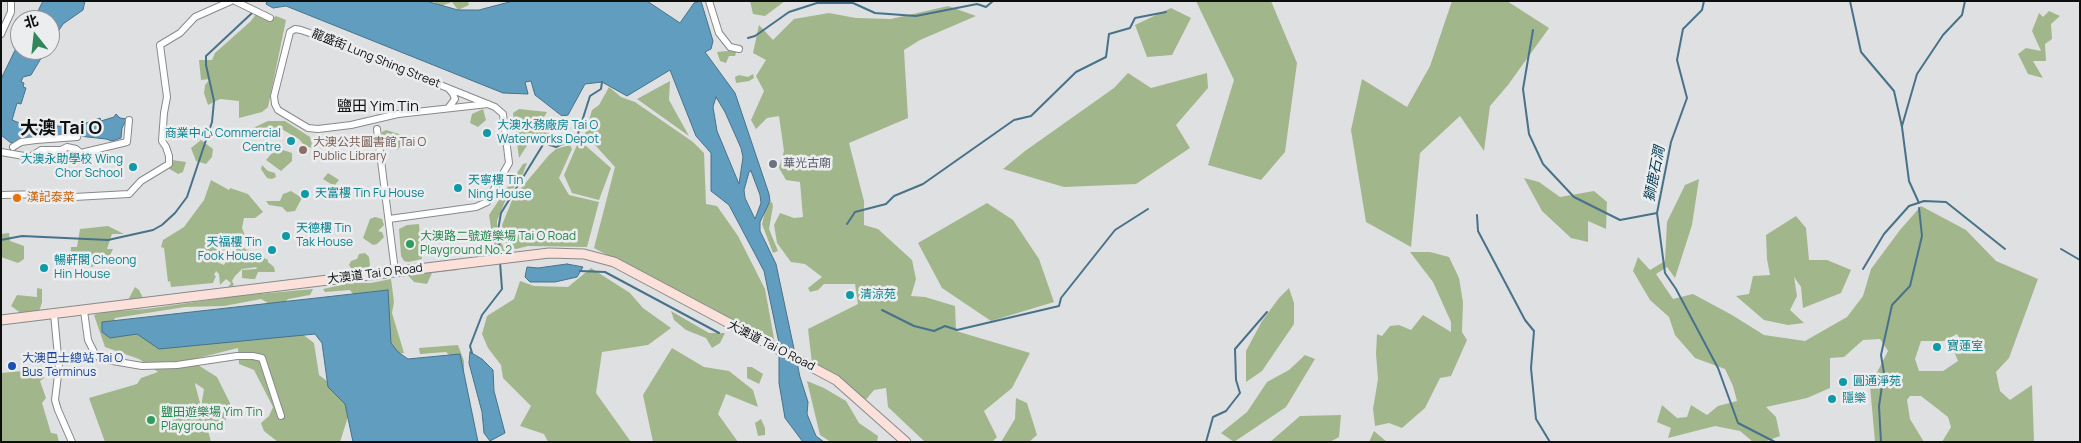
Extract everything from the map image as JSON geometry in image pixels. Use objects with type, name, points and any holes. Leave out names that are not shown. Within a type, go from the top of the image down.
[{"type":"main road","name":"大澳道 Tai O Road","points":[[1,320],[561,252],[597,256],[614,262],[836,380],[906,442]]},
{"type":"street","points":[[1,34],[11,12],[12,1]]},
{"type":"street","points":[[1,195],[44,194],[74,197],[129,194],[141,181],[169,164],[166,147],[162,141],[167,97],[160,45],[180,33],[195,17],[231,1]]},
{"type":"street","points":[[235,1],[270,18]]},
{"type":"street","points":[[709,1],[719,33],[730,47],[739,49]]},
{"type":"street","name":"龍盛街 Lung Shing Street","points":[[389,219],[484,204],[508,168],[509,159],[503,114],[498,108],[321,37],[295,29],[291,31],[274,100],[278,110],[308,128],[351,125],[398,114],[488,104]]},
{"type":"street","points":[[446,87],[454,97],[454,102],[448,108]]},
{"type":"street","points":[[1,152],[30,157],[41,150],[61,150],[67,147],[76,149],[81,153],[126,142],[129,120]]},
{"type":"street","points":[[377,129],[395,271]]},
{"type":"street","points":[[13,147],[21,142],[77,137]]},
{"type":"street","points":[[65,138],[67,147]]},
{"type":"street","points":[[36,140],[36,153]]},
{"type":"street","points":[[84,311],[88,340],[95,354],[101,359],[142,366],[177,365],[237,356],[262,358],[281,416]]},
{"type":"street","points":[[54,314],[59,367],[56,400],[58,410],[72,442]]},
{"type":"green space","points":[[432,1],[468,1],[469,5],[458,10],[452,2],[441,6]]},
{"type":"green space","points":[[750,1],[785,1],[765,16],[753,14]]},
{"type":"green space","points":[[1196,1],[1271,1],[1297,63],[1285,152],[1261,180],[1208,165],[1234,80]]},
{"type":"green space","points":[[1452,1],[1507,1],[1549,28],[1508,85],[1490,106],[1484,151],[1460,116],[1420,153],[1411,247],[1366,222],[1351,130],[1362,79],[1407,107],[1430,66]]},
{"type":"green space","points":[[948,6],[976,16],[920,40],[904,50],[908,118],[849,143],[864,201],[864,225],[878,229],[912,260],[916,279],[911,296],[925,297],[955,306],[956,331],[1030,353],[1012,388],[984,411],[997,437],[992,442],[925,442],[888,407],[886,388],[874,390],[864,402],[812,363],[808,329],[858,304],[855,284],[824,284],[818,290],[810,292],[808,288],[822,277],[805,264],[791,262],[777,243],[774,225],[780,213],[794,218],[803,217],[800,182],[786,180],[779,168],[784,151],[779,116],[767,118],[756,129],[751,120],[764,91],[756,76],[766,60],[753,53],[759,25],[773,40],[794,19],[829,13],[856,18],[891,19]]},
{"type":"green space","points":[[1171,8],[1191,18],[1172,55],[1147,57],[1135,25]]},
{"type":"green space","points":[[2049,11],[2060,16],[2051,24],[2052,39],[2045,44],[2046,61],[2033,61],[2043,78],[2028,74],[2018,54],[2026,48],[2041,51],[2032,31],[2039,13],[2043,17]]},
{"type":"green space","points":[[256,14],[269,20],[276,16],[286,20],[268,107],[262,112],[239,118],[239,101],[220,99],[208,105],[204,93],[205,85],[210,79],[201,80],[199,60],[212,60],[215,53],[251,21]]},
{"type":"green space","points":[[737,50],[735,56],[729,56],[726,63],[720,61],[717,52]]},
{"type":"green space","points":[[1128,73],[1151,88],[1207,73],[1208,88],[1176,125],[1190,148],[1136,184],[1064,187],[1003,169],[1025,151],[1114,88]]},
{"type":"green space","points":[[753,74],[754,78],[749,81],[736,83],[735,77],[739,75],[748,77]]},
{"type":"green space","points":[[670,81],[669,100],[689,136],[637,99]]},
{"type":"green space","points":[[609,87],[621,97],[635,102],[693,142],[704,153],[706,204],[717,206],[738,236],[765,289],[775,344],[710,307],[677,292],[594,248],[615,167],[585,134],[592,110],[599,105]]},
{"type":"green space","points":[[483,109],[486,120],[478,127],[470,123],[472,114]]},
{"type":"green space","points":[[519,109],[547,112],[541,122],[548,124],[549,130],[548,139],[538,143],[533,136],[519,158],[513,113]]},
{"type":"green space","points":[[268,121],[285,121],[310,137],[313,148],[305,146],[299,139],[278,127],[272,129],[268,136],[256,133],[252,139],[247,136],[253,128]]},
{"type":"green space","points":[[386,130],[405,136],[403,144],[397,150],[382,141],[382,132]]},
{"type":"green space","points":[[201,140],[213,149],[212,157],[206,164],[196,161],[191,148]]},
{"type":"green space","points":[[570,145],[572,149],[559,178],[569,195],[599,202],[587,247],[528,246],[516,249],[507,246],[502,225],[513,198],[549,155],[556,149]]},
{"type":"green space","points":[[577,145],[586,146],[611,168],[599,200],[572,193],[564,175]]},
{"type":"green space","points":[[283,150],[292,153],[292,161],[281,171],[266,160],[272,153]]},
{"type":"green space","points":[[172,160],[186,162],[183,172],[178,174],[168,168]]},
{"type":"green space","points":[[527,163],[522,176],[506,199],[497,221],[497,235],[506,252],[495,253],[489,215],[523,164]]},
{"type":"green space","points":[[262,165],[268,171],[275,173],[276,177],[272,179],[267,178],[261,169]]},
{"type":"green space","points":[[328,173],[339,180],[334,186],[323,179]]},
{"type":"green space","points":[[1524,178],[1539,182],[1560,197],[1594,191],[1607,202],[1606,229],[1588,221],[1588,242],[1571,238],[1542,211]]},
{"type":"green space","points":[[1699,179],[1692,225],[1675,278],[1667,267],[1656,274],[1673,299],[1693,294],[1764,335],[1805,341],[1847,317],[1863,296],[1871,269],[1900,230],[1921,206],[1966,230],[1996,261],[2038,279],[2009,358],[1996,372],[2000,391],[2010,400],[2032,385],[2034,442],[1942,442],[1951,427],[1948,417],[1921,396],[1910,396],[1907,400],[1910,419],[1924,442],[1875,442],[1870,386],[1888,351],[1880,339],[1863,340],[1844,357],[1830,358],[1830,388],[1807,398],[1766,407],[1776,417],[1780,436],[1764,442],[1753,442],[1740,431],[1715,426],[1668,438],[1671,428],[1657,422],[1662,405],[1677,418],[1687,417],[1691,405],[1707,415],[1718,406],[1737,401],[1733,386],[1725,369],[1695,358],[1675,335],[1669,317],[1650,300],[1633,271],[1638,257],[1650,270],[1665,261],[1667,222],[1685,185]],"holes":[[[1957,334],[1963,344],[1953,349],[1958,361],[1943,371],[1919,371],[1915,359],[1921,341],[1944,341]]]},
{"type":"green space","points":[[211,180],[229,190],[230,188],[248,194],[263,212],[255,218],[244,218],[242,228],[246,238],[233,239],[219,263],[224,265],[235,244],[268,260],[274,267],[275,272],[258,272],[255,279],[251,279],[242,278],[242,270],[256,269],[257,267],[242,269],[232,281],[234,285],[227,289],[231,283],[226,279],[220,285],[219,274],[216,271],[213,283],[171,287],[170,281],[168,282],[164,248],[161,247],[163,240],[184,227],[204,200]]},
{"type":"green space","points":[[291,191],[302,198],[295,211],[287,212],[282,207],[269,205],[266,201],[280,201],[283,194]]},
{"type":"green space","points":[[772,202],[769,229],[778,251],[773,253],[762,224],[767,203]]},
{"type":"green space","points":[[987,203],[1013,220],[1039,259],[1054,302],[991,321],[942,288],[918,243]]},
{"type":"green space","points":[[1796,216],[1806,228],[1809,260],[1827,260],[1851,270],[1841,293],[1803,308],[1801,287],[1794,277],[1797,296],[1790,310],[1804,323],[1788,325],[1764,320],[1736,296],[1749,294],[1753,276],[1770,275],[1766,235]]},
{"type":"green space","points":[[375,217],[382,219],[384,225],[378,231],[382,232],[384,237],[377,244],[373,245],[363,238],[370,219]]},
{"type":"green space","name":"大澳路二號遊樂場 Tai O Road Playground No. 2","points":[[419,224],[422,259],[404,261],[401,256],[399,229],[407,225]]},
{"type":"green space","points":[[108,226],[124,234],[112,234],[107,249],[113,249],[107,262],[91,267],[70,263],[71,247],[77,247],[80,229]]},
{"type":"green space","points":[[9,233],[10,241],[24,246],[24,259],[18,263],[1,257],[1,234]]},
{"type":"green space","points":[[1410,252],[1430,252],[1449,257],[1459,278],[1463,302],[1462,332],[1467,340],[1451,376],[1440,378],[1425,408],[1402,428],[1389,423],[1375,426],[1373,409],[1378,379],[1377,334],[1382,336],[1390,326],[1399,325],[1411,330],[1423,315],[1451,332],[1451,322],[1433,282]]},
{"type":"green space","points":[[365,253],[369,257],[370,265],[367,272],[354,273],[349,265],[351,261],[357,259],[359,254]]},
{"type":"green space","points":[[457,266],[458,270],[432,273],[427,284],[414,282],[405,272]]},
{"type":"green space","points":[[591,268],[630,293],[643,308],[671,328],[648,345],[602,352],[596,393],[631,442],[548,442],[544,434],[520,426],[531,406],[503,378],[501,365],[488,348],[482,334],[487,316],[514,299],[520,281],[534,286],[568,287]]},
{"type":"green space","points":[[391,279],[394,302],[392,313],[404,353],[396,354],[350,290],[325,292],[323,289],[351,283],[371,283]]},
{"type":"green space","points":[[135,287],[139,290],[144,300],[128,300]]},
{"type":"green space","points":[[37,288],[42,289],[42,302],[39,312],[22,314],[11,306],[17,295],[37,297]]},
{"type":"green space","points":[[1289,288],[1294,303],[1294,324],[1262,371],[1246,382],[1246,351],[1262,321]]},
{"type":"green space","points":[[313,289],[310,295],[288,299],[278,309],[261,299],[224,306],[185,307],[115,318],[111,327],[293,327],[314,343],[319,375],[353,401],[340,442],[278,442],[264,431],[261,423],[269,416],[273,407],[254,370],[239,364],[238,348],[190,360],[217,377],[231,405],[222,430],[206,423],[211,442],[105,442],[89,398],[137,384],[141,378],[158,372],[139,359],[105,347],[94,315],[104,312],[146,309],[237,296]],"holes":[[[195,383],[204,389],[201,407]]]},
{"type":"green space","points":[[671,311],[709,333],[725,333],[720,343],[712,348],[706,338],[686,330],[674,320]]},
{"type":"green space","points":[[458,345],[464,361],[464,383],[457,362],[446,352],[420,354],[419,348]]},
{"type":"green space","points":[[672,348],[704,367],[729,371],[753,390],[758,407],[726,394],[718,414],[738,442],[653,442],[643,395]]},
{"type":"green space","points":[[1305,355],[1315,359],[1286,407],[1234,442],[1221,433],[1247,412],[1267,382],[1289,370]]},
{"type":"green space","points":[[747,367],[752,367],[763,374],[759,384],[747,378]]},
{"type":"green space","points":[[43,369],[44,378],[40,381],[46,398],[42,403],[51,433],[57,434],[59,442],[1,442],[1,373]]},
{"type":"green space","points":[[807,381],[824,388],[846,401],[859,423],[878,436],[877,442],[831,442],[820,435]]},
{"type":"green space","points":[[1016,398],[1027,403],[1037,435],[1029,442],[1001,442],[1015,419]]},
{"type":"green space","points":[[1341,415],[1339,437],[1330,442],[1270,442],[1300,416]]},
{"type":"green space","points":[[761,419],[765,428],[765,435],[758,436],[755,423]]},
{"type":"green space","points":[[1374,431],[1387,442],[1369,442]]},
{"type":"water","points":[[43,1],[85,1],[83,10],[63,24],[60,29],[60,10],[38,10]]},
{"type":"water","points":[[267,1],[426,1],[458,10],[479,10],[513,1],[647,1],[680,23],[694,3],[701,1],[713,41],[711,49],[705,52],[735,93],[769,194],[770,201],[760,222],[760,231],[776,264],[800,377],[808,402],[807,414],[816,436],[824,442],[803,442],[785,418],[779,383],[779,343],[764,271],[729,205],[711,191],[711,153],[696,136],[670,70],[627,96],[602,82],[585,84],[568,115],[562,116],[535,95],[531,81],[525,82],[528,94],[503,93],[286,6],[273,8],[266,4]],"holes":[[[716,97],[741,148],[743,157],[739,184],[717,131],[713,107]],[[751,171],[761,203],[755,219],[745,198],[744,190],[749,172]]]},
{"type":"water","points":[[10,60],[40,60],[31,75],[23,77],[21,82],[24,83],[23,87],[26,88],[21,104],[17,103],[12,120],[22,124],[75,127],[100,118],[101,121],[114,117],[116,114],[120,118],[127,119],[122,128],[121,138],[112,141],[70,135],[11,143],[1,135],[1,79]]},
{"type":"water","points":[[567,264],[583,267],[577,277],[555,282],[530,282],[525,277],[527,267],[538,268]]},
{"type":"water","points":[[388,290],[391,343],[398,352],[408,359],[460,354],[478,442],[353,442],[345,404],[328,387],[322,343],[315,334],[159,349],[137,334],[110,338],[102,332],[102,322]]},
{"type":"water","points":[[470,352],[482,359],[493,370],[494,391],[505,433],[490,441],[484,433],[482,412],[469,363]]},
{"type":"waterway","points":[[748,38],[755,36],[789,12],[817,3],[853,3],[875,13],[916,16],[977,4],[986,7],[993,1]]},
{"type":"waterway","name":"獅鹿石澗","points":[[1704,1],[1702,10],[1683,29],[1677,60],[1687,98],[1671,142],[1657,213],[1665,273],[1676,289],[1718,368],[1738,423],[1775,442]]},
{"type":"waterway","points":[[1850,1],[1861,52],[1894,91],[1902,127],[1909,181],[1919,203]]},
{"type":"waterway","points":[[1902,126],[1917,74],[1943,35],[1962,15],[1965,1]]},
{"type":"waterway","points":[[847,224],[855,212],[886,204],[894,196],[923,184],[1014,120],[1031,116],[1076,72],[1106,57],[1109,34],[1130,28],[1135,18],[1166,12]]},
{"type":"waterway","points":[[1,240],[22,236],[108,240],[153,230],[162,225],[175,213],[187,197],[212,122],[214,101],[206,65],[206,56],[252,13]]},
{"type":"waterway","points":[[1533,30],[1523,89],[1529,134],[1543,164],[1574,197],[1620,220],[1657,213]]},
{"type":"waterway","points":[[500,257],[498,230],[501,213],[544,143],[556,147],[577,137],[590,96],[601,89],[602,82]]},
{"type":"waterway","points":[[1863,269],[1884,234],[1909,206],[1924,201],[1946,202],[2005,249]]},
{"type":"waterway","points":[[1881,442],[1879,406],[1884,373],[1881,355],[1892,305],[1910,286],[1922,236],[1919,208]]},
{"type":"waterway","points":[[882,310],[914,326],[934,331],[945,326],[957,330],[1059,306],[1061,298],[1115,230],[1148,209]]},
{"type":"waterway","points":[[1477,215],[1478,231],[1525,320],[1534,331],[1531,368],[1536,419],[1550,442]]},
{"type":"waterway","points":[[2061,249],[2080,260]]},
{"type":"waterway","points":[[472,353],[470,346],[482,315],[502,289],[500,262]]},
{"type":"waterway","points":[[580,271],[605,272],[719,333]]},
{"type":"waterway","points":[[1206,442],[1213,417],[1226,411],[1240,393],[1236,380],[1235,349],[1267,312]]},
{"type":"place","name":"大澳水務廠房 Tai O Waterworks Depot","points":[[487,133]]},
{"type":"place","name":"商業中心 Commercial Centre","points":[[291,141]]},
{"type":"place","name":"大澳公共圖書館 Tai O Public Library","points":[[303,150]]},
{"type":"place","name":"華光古廟","points":[[773,164]]},
{"type":"place","name":"大澳永助學校 Wing Chor School","points":[[133,167]]},
{"type":"place","name":"天寧樓 Tin Ning House","points":[[458,188]]},
{"type":"place","name":"天富樓 Tin Fu House","points":[[305,194]]},
{"type":"place","name":"漢記泰菜","points":[[17,198]]},
{"type":"place","name":"天德樓 Tin Tak House","points":[[286,236]]},
{"type":"place","name":"大澳路二號遊樂場 Tai O Road Playground No. 2","points":[[410,244]]},
{"type":"place","name":"天福樓 Tin Fook House","points":[[272,250]]},
{"type":"place","name":"暢軒閣 Cheong Hin House","points":[[44,268]]},
{"type":"place","name":"清涼苑","points":[[850,295]]},
{"type":"place","name":"寶蓮室","points":[[1937,347]]},
{"type":"place","name":"大澳巴士總站 Tai O Bus Terminus","points":[[12,366]]},
{"type":"place","name":"圓通淨苑","points":[[1843,382]]},
{"type":"place","name":"隱樂","points":[[1832,399]]},
{"type":"place","name":"鹽田遊樂場 Yim Tin Playground","points":[[151,420]]},
{"type":"district","name":"鹽田 Yim Tin","points":[[378,107]]},
{"type":"district","name":"大澳 Tai O","points":[[61,129]]}]
